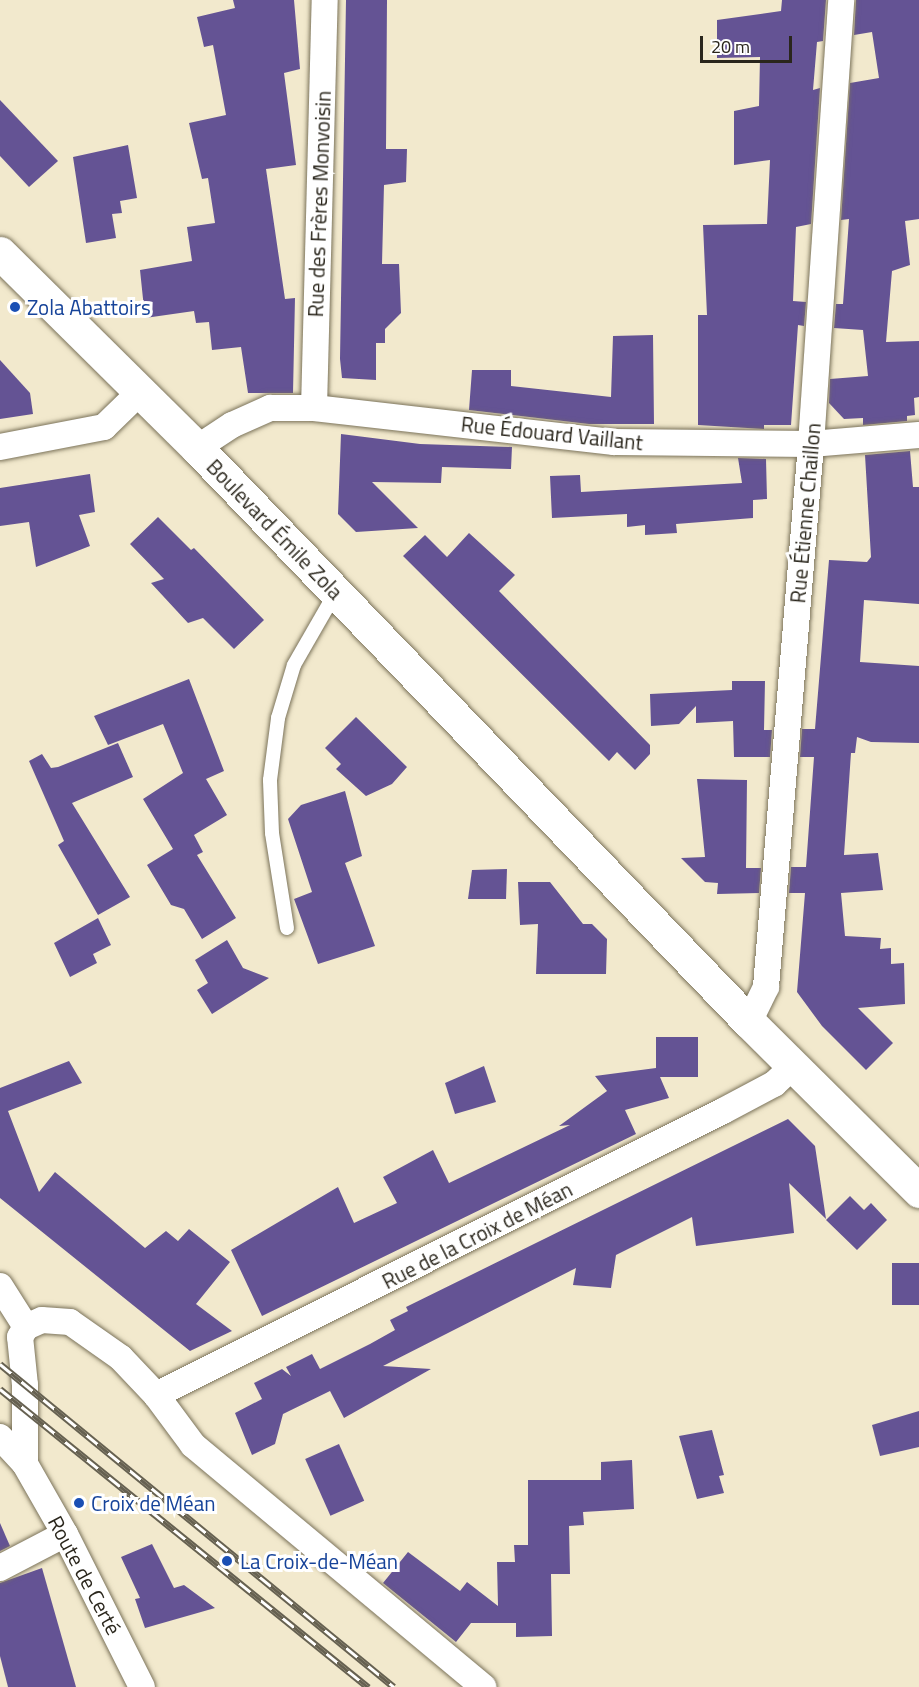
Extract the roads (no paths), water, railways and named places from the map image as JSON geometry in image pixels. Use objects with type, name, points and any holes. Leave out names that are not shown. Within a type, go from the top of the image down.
[{"type":"main road","name":"Boulevard Émile Zola","points":[[0,253],[197,448],[547,810],[748,1022],[793,1066],[907,1166],[919,1191]]},
{"type":"street","name":"Rue des Frères Monvoisin","points":[[314,408],[325,0]]},
{"type":"street","name":"Rue Étienne Chaillon","points":[[748,1022],[766,987],[811,444],[841,0]]},
{"type":"street","points":[[0,447],[92,431],[111,421],[141,391]]},
{"type":"street","name":"Rue Édouard Vaillant","points":[[197,448],[232,425],[270,408],[314,408],[614,442],[811,444],[919,435]]},
{"type":"street","name":"Rue de la Croix de Méan","points":[[156,1395],[723,1111],[774,1084],[793,1066]]},
{"type":"street","points":[[0,1286],[26,1327],[19,1352],[25,1385],[25,1464]]},
{"type":"street","points":[[26,1327],[58,1319],[81,1328],[120,1359],[156,1395],[193,1445],[483,1687]]},
{"type":"street","name":"Route de Certé","points":[[0,1437],[25,1464],[65,1534],[142,1687]]},
{"type":"street","points":[[0,1568],[65,1534]]},
{"type":"lane","points":[[287,928],[272,832],[270,780],[277,728],[294,665],[336,592]]},
{"type":"railway","points":[[0,1364],[394,1687]]},
{"type":"railway","points":[[0,1389],[368,1687]]},
{"type":"place","name":"Zola Abattoirs","points":[[15,307]]},
{"type":"place","name":"Croix de Méan","points":[[79,1503]]},
{"type":"place","name":"La Croix-de-Méan","points":[[227,1561]]}]
